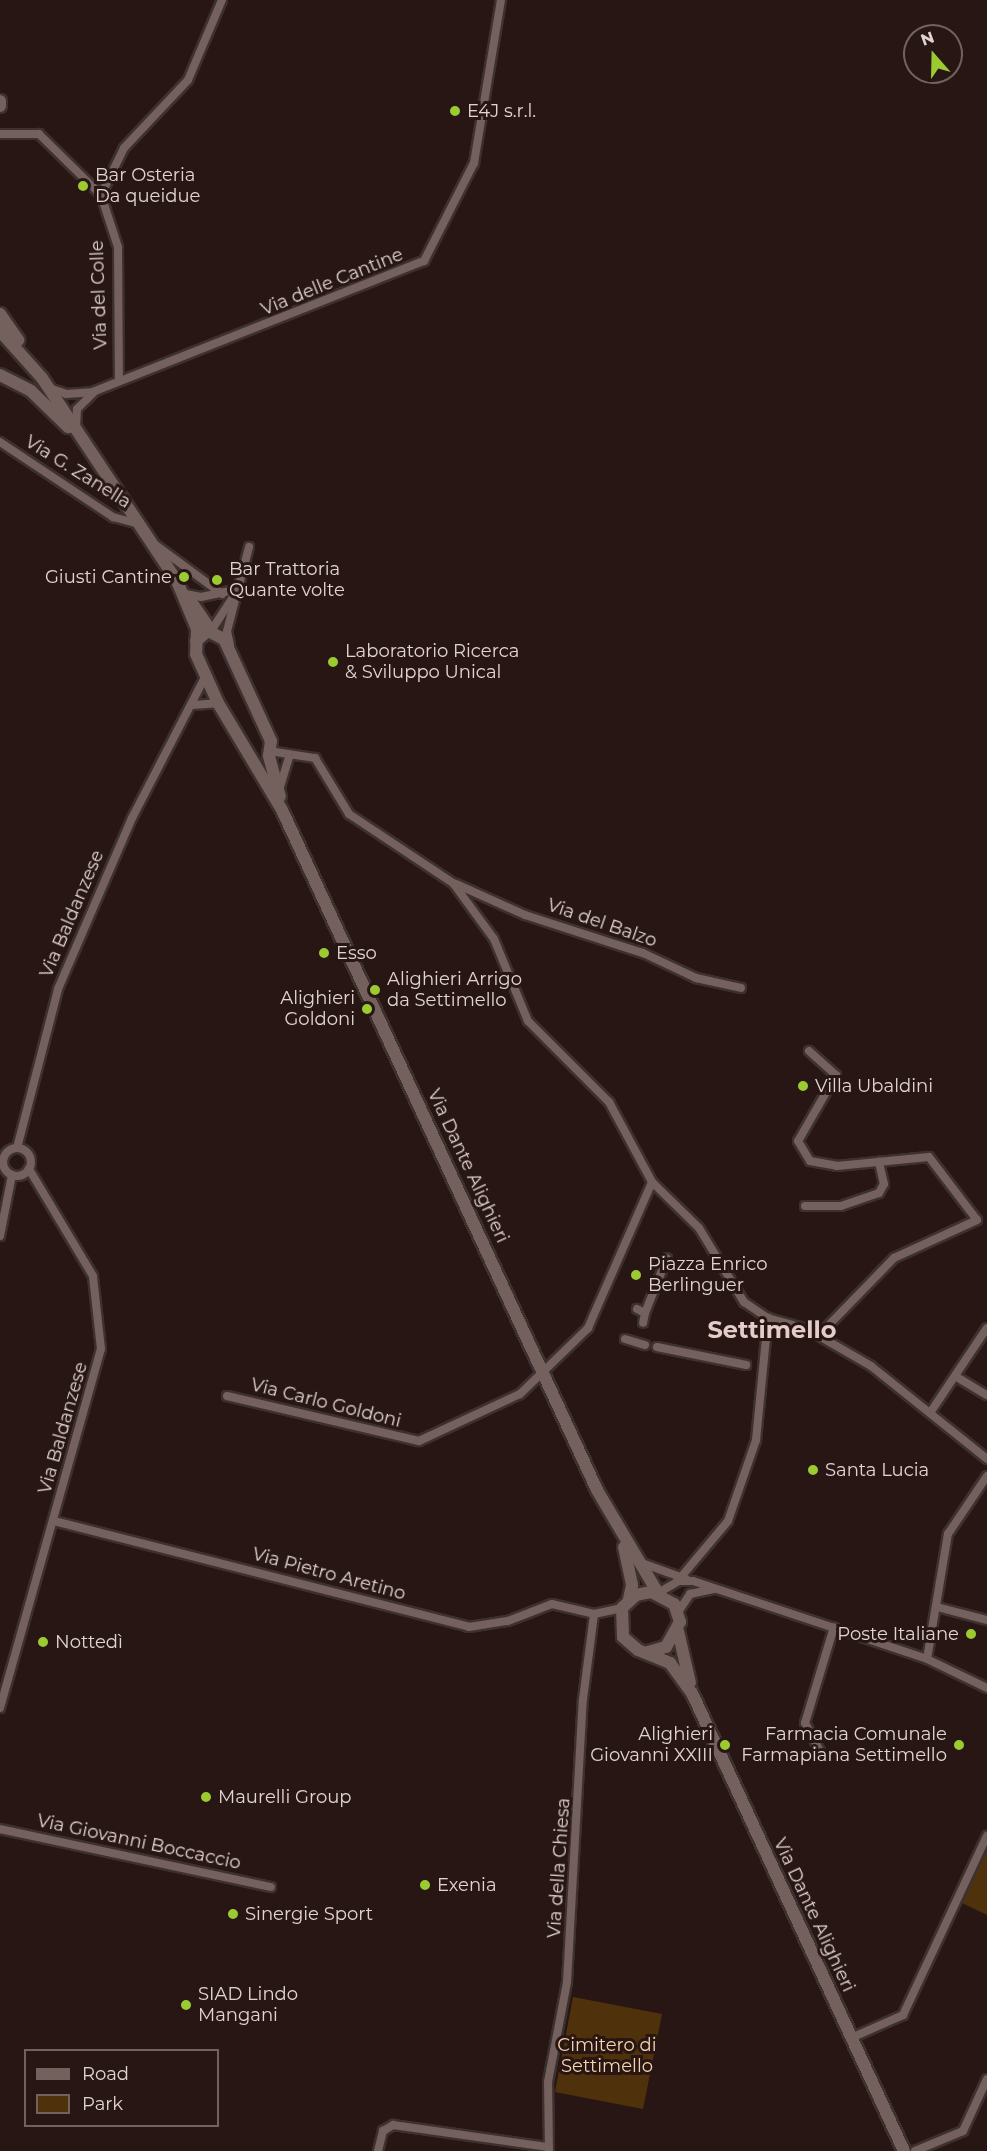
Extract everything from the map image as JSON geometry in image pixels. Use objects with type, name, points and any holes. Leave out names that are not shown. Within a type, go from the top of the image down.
[{"type":"main road","points":[[0,101],[0,106]]},
{"type":"main road","points":[[0,314],[32,364]]},
{"type":"main road","name":"Via Dante Alighieri","points":[[0,331],[32,364],[72,427],[85,441],[141,524],[183,591],[211,631],[221,636],[272,741],[269,751],[282,810]]},
{"type":"main road","points":[[0,375],[32,391],[72,427]]},
{"type":"main road","name":"Via Dante Alighieri","points":[[183,591],[197,629],[196,642],[206,675],[218,703],[245,753],[282,810],[621,1538],[632,1578],[626,1603],[623,1637],[670,1663],[692,1693],[904,2151]]},
{"type":"main road","points":[[196,642],[211,631]]},
{"type":"main road","points":[[245,753],[259,758],[269,751]]},
{"type":"main road","name":"Via Dante Alighieri","points":[[621,1538],[658,1593],[678,1612],[678,1631],[692,1693]]},
{"type":"main road","points":[[626,1603],[658,1593]]},
{"type":"main road","points":[[648,1652],[666,1647],[678,1631]]},
{"type":"street","points":[[101,195],[124,148],[188,80],[222,0]]},
{"type":"street","name":"Via delle Cantine","points":[[45,382],[66,394],[95,391],[424,261],[474,163],[501,0]]},
{"type":"street","name":"Via del Colle","points":[[0,134],[39,134],[101,195],[118,247],[119,380]]},
{"type":"street","name":"Via delle Cantine","points":[[72,427],[77,409],[95,391]]},
{"type":"street","name":"Via G. Zanella","points":[[0,442],[113,517],[141,524]]},
{"type":"street","points":[[154,544],[222,594]]},
{"type":"street","points":[[233,657],[227,631],[249,547]]},
{"type":"street","points":[[183,591],[222,594],[238,589]]},
{"type":"street","points":[[211,631],[238,589]]},
{"type":"street","name":"Via Baldanzese","points":[[0,1708],[98,1373],[102,1318],[86,1261],[29,1169],[29,1155],[17,1148],[58,989],[132,818],[206,675]]},
{"type":"street","points":[[192,705],[218,703]]},
{"type":"street","points":[[269,751],[315,758],[349,814],[453,883],[494,939],[528,1021],[609,1102],[652,1182],[699,1228],[744,1302],[768,1318],[819,1335],[871,1366],[987,1459]]},
{"type":"street","points":[[279,790],[290,755]]},
{"type":"street","name":"Via del Balzo","points":[[453,883],[525,915],[644,953],[696,978],[741,988]]},
{"type":"street","points":[[808,1051],[836,1075],[798,1141],[803,1154],[820,1165],[929,1157],[977,1220],[894,1258],[819,1335]]},
{"type":"street","points":[[0,1236],[12,1174],[2,1156],[17,1148]]},
{"type":"street","points":[[805,1206],[841,1206],[879,1194],[884,1184],[879,1162]]},
{"type":"street","points":[[12,1174],[29,1169]]},
{"type":"street","points":[[544,1374],[588,1328],[606,1294],[652,1182]]},
{"type":"street","points":[[643,1323],[641,1311],[667,1258]]},
{"type":"street","points":[[681,1577],[728,1521],[756,1440],[754,1367],[768,1318]]},
{"type":"street","points":[[930,1413],[987,1328]]},
{"type":"street","points":[[625,1339],[645,1345]]},
{"type":"street","points":[[657,1347],[754,1367]]},
{"type":"street","name":"Via Carlo Goldoni","points":[[227,1395],[419,1441],[520,1394],[544,1374]]},
{"type":"street","points":[[955,1377],[987,1395]]},
{"type":"street","points":[[927,1659],[948,1534],[987,1476]]},
{"type":"street","name":"Via Pietro Aretino","points":[[54,1521],[470,1627],[508,1621],[552,1604],[594,1614]]},
{"type":"street","points":[[637,1560],[681,1577],[927,1659],[987,1688]]},
{"type":"street","points":[[658,1593],[679,1581],[693,1581]]},
{"type":"street","points":[[678,1612],[690,1594],[725,1591]]},
{"type":"street","points":[[594,1614],[626,1603]]},
{"type":"street","points":[[937,1606],[987,1620]]},
{"type":"street","name":"Via della Chiesa","points":[[549,2149],[548,2082],[567,1982],[583,1699],[594,1614]]},
{"type":"street","points":[[821,1753],[805,1723],[834,1627]]},
{"type":"street","name":"Via Giovanni Boccaccio","points":[[0,1828],[271,1887]]},
{"type":"street","points":[[851,2038],[903,2015],[987,1836]]},
{"type":"street","points":[[915,2151],[963,2131],[987,2079]]},
{"type":"street","points":[[378,2151],[383,2131],[393,2125],[549,2149]]},
{"type":"green space","points":[[987,1843],[987,1915],[960,1902]]},
{"type":"green space","name":"Cimitero di Settimello","points":[[573,1997],[662,2014],[643,2109],[555,2092]]},
{"type":"place","name":"E4J s.r.l.","points":[[455,111]]},
{"type":"place","name":"Bar Osteria Da queidue","points":[[83,186]]},
{"type":"place","name":"Giusti Cantine","points":[[184,577]]},
{"type":"place","name":"Bar Trattoria Quante volte","points":[[217,580]]},
{"type":"place","name":"Laboratorio Ricerca & Sviluppo Unical","points":[[333,662]]},
{"type":"place","name":"Esso","points":[[324,953]]},
{"type":"place","name":"Alighieri Arrigo da Settimello","points":[[375,990]]},
{"type":"place","name":"Alighieri Goldoni","points":[[367,1009]]},
{"type":"place","name":"Villa Ubaldini","points":[[803,1086]]},
{"type":"place","name":"Piazza Enrico Berlinguer","points":[[636,1275]]},
{"type":"place","name":"Santa Lucia","points":[[813,1470]]},
{"type":"place","name":"Poste Italiane","points":[[971,1634]]},
{"type":"place","name":"Nottedì","points":[[43,1642]]},
{"type":"place","name":"Alighieri Giovanni XXIII","points":[[725,1745]]},
{"type":"place","name":"Farmacia Comunale Farmapiana Settimello","points":[[959,1745]]},
{"type":"place","name":"Maurelli Group","points":[[206,1797]]},
{"type":"place","name":"Exenia","points":[[425,1885]]},
{"type":"place","name":"Sinergie Sport","points":[[233,1914]]},
{"type":"place","name":"SIAD Lindo Mangani","points":[[186,2005]]},
{"type":"district","name":"Settimello","points":[[772,1330]]}]
